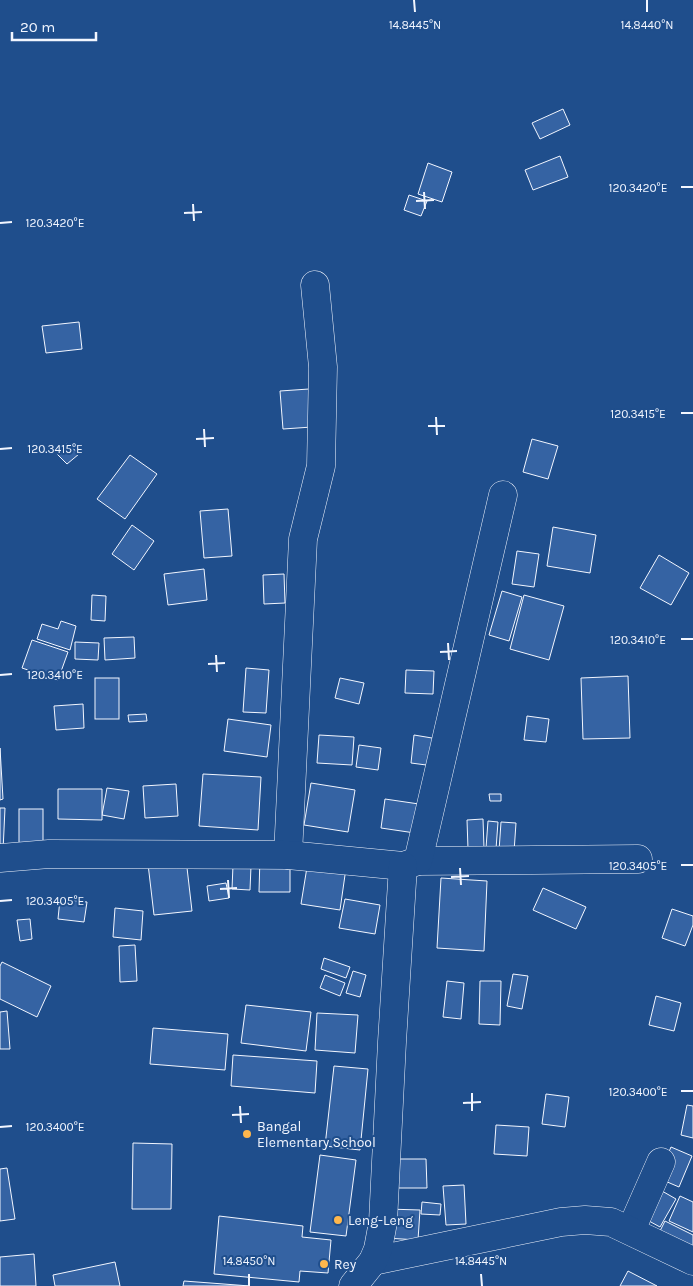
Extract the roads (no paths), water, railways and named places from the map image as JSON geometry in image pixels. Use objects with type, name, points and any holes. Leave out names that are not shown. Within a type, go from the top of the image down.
[{"type":"street","points":[[288,855],[303,539],[321,466],[323,367],[315,284]]},
{"type":"street","points":[[353,1286],[373,1261],[378,1249],[383,1222],[392,1042],[410,863],[503,495]]},
{"type":"street","points":[[0,858],[49,854],[288,855],[410,863],[638,859]]},
{"type":"street","points":[[631,1230],[661,1162]]},
{"type":"street","points":[[373,1261],[561,1222],[585,1220],[611,1222],[693,1261]]},
{"type":"place","name":"Bangal Elementary School","points":[[247,1134]]},
{"type":"place","name":"Leng-Leng","points":[[338,1220]]},
{"type":"place","name":"Rey","points":[[324,1264]]}]
